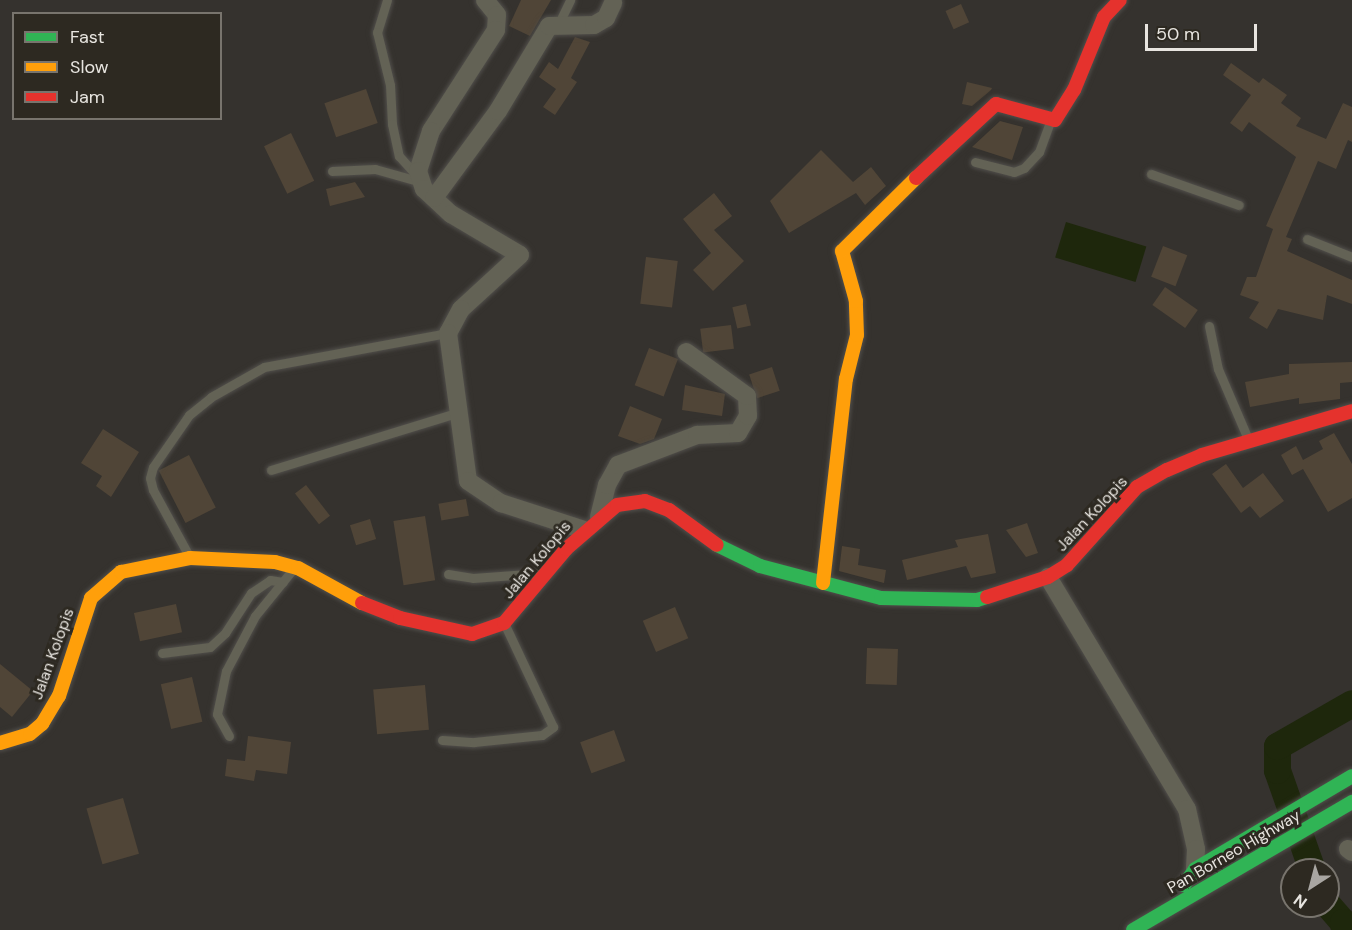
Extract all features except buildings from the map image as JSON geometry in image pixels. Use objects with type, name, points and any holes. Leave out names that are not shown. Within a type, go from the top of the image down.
[{"type":"main road","points":[[823,583],[846,379],[857,335],[856,301],[842,252],[846,243],[996,104],[1007,104],[1050,122],[1062,112],[1104,17],[1120,0]]},
{"type":"main road","name":"Jalan Kolopis","points":[[0,743],[30,734],[42,724],[58,696],[91,598],[102,585],[121,572],[190,558],[253,558],[295,567],[357,601],[437,629],[472,634],[504,623],[584,530],[599,518],[617,505],[645,501],[669,510],[738,558],[823,583],[881,598],[949,602],[986,598],[1048,577],[1067,565],[1137,487],[1202,456],[1352,411]]},
{"type":"main road","points":[[1172,908],[1196,869],[1224,850],[1346,779]]},
{"type":"main road","name":"Pan Borneo Highway","points":[[1132,930],[1351,803]]},
{"type":"street","points":[[485,0],[497,15],[496,30],[431,131],[418,179],[451,214],[520,255],[460,309],[448,333],[456,413],[468,481],[501,503],[584,530]]},
{"type":"street","points":[[434,198],[498,111],[546,30],[558,25],[594,25],[606,18],[613,3]]},
{"type":"street","points":[[599,518],[607,485],[618,465],[697,435],[738,433],[747,416],[747,396],[686,352]]},
{"type":"street","points":[[1048,577],[1187,809],[1196,849],[1196,869]]},
{"type":"lane","points":[[387,0],[377,32],[390,85],[392,124],[399,156],[418,179]]},
{"type":"lane","points":[[558,25],[570,0]]},
{"type":"lane","points":[[975,162],[1014,172],[1024,168],[1038,152],[1050,122]]},
{"type":"lane","points":[[332,171],[375,169],[418,179]]},
{"type":"lane","points":[[1151,174],[1239,205]]},
{"type":"lane","points":[[1307,239],[1352,257]]},
{"type":"lane","points":[[1209,326],[1218,369],[1250,442]]},
{"type":"lane","points":[[190,558],[153,490],[150,478],[153,467],[189,415],[211,397],[264,367],[448,333]]},
{"type":"lane","points":[[271,470],[456,413]]},
{"type":"lane","points":[[229,736],[217,714],[226,671],[255,616],[295,567]]},
{"type":"lane","points":[[448,574],[473,578],[546,572]]},
{"type":"lane","points":[[162,654],[210,647],[258,587],[271,580],[283,582]]},
{"type":"lane","points":[[442,740],[474,742],[542,735],[553,727],[504,623]]},
{"type":"shaded area","points":[[1066,222],[1146,247],[1136,282],[1055,257]]},
{"type":"waterway","points":[[1308,858],[1277,770],[1277,746],[1352,703]]},
{"type":"waterway","points":[[1339,918],[1343,922],[1344,930]]},
{"type":"traffic: fast","points":[[717,545],[760,566],[881,598],[977,600],[987,597]]},
{"type":"traffic: fast","points":[[1184,885],[1195,869],[1352,776]]},
{"type":"traffic: fast","points":[[1133,930],[1352,802]]},
{"type":"traffic: slow","points":[[823,583],[846,379],[857,335],[856,301],[842,251],[916,178]]},
{"type":"traffic: slow","points":[[0,743],[30,734],[42,724],[59,696],[91,598],[121,572],[190,558],[275,562],[298,568],[362,603]]},
{"type":"traffic: jam","points":[[916,178],[996,104],[1055,120],[1074,90],[1104,17],[1120,0]]},
{"type":"traffic: jam","points":[[987,597],[1048,577],[1067,565],[1137,487],[1167,470],[1202,455],[1352,411]]},
{"type":"traffic: jam","points":[[362,603],[400,618],[472,634],[504,623],[566,549],[617,505],[645,501],[669,510],[717,545]]}]
